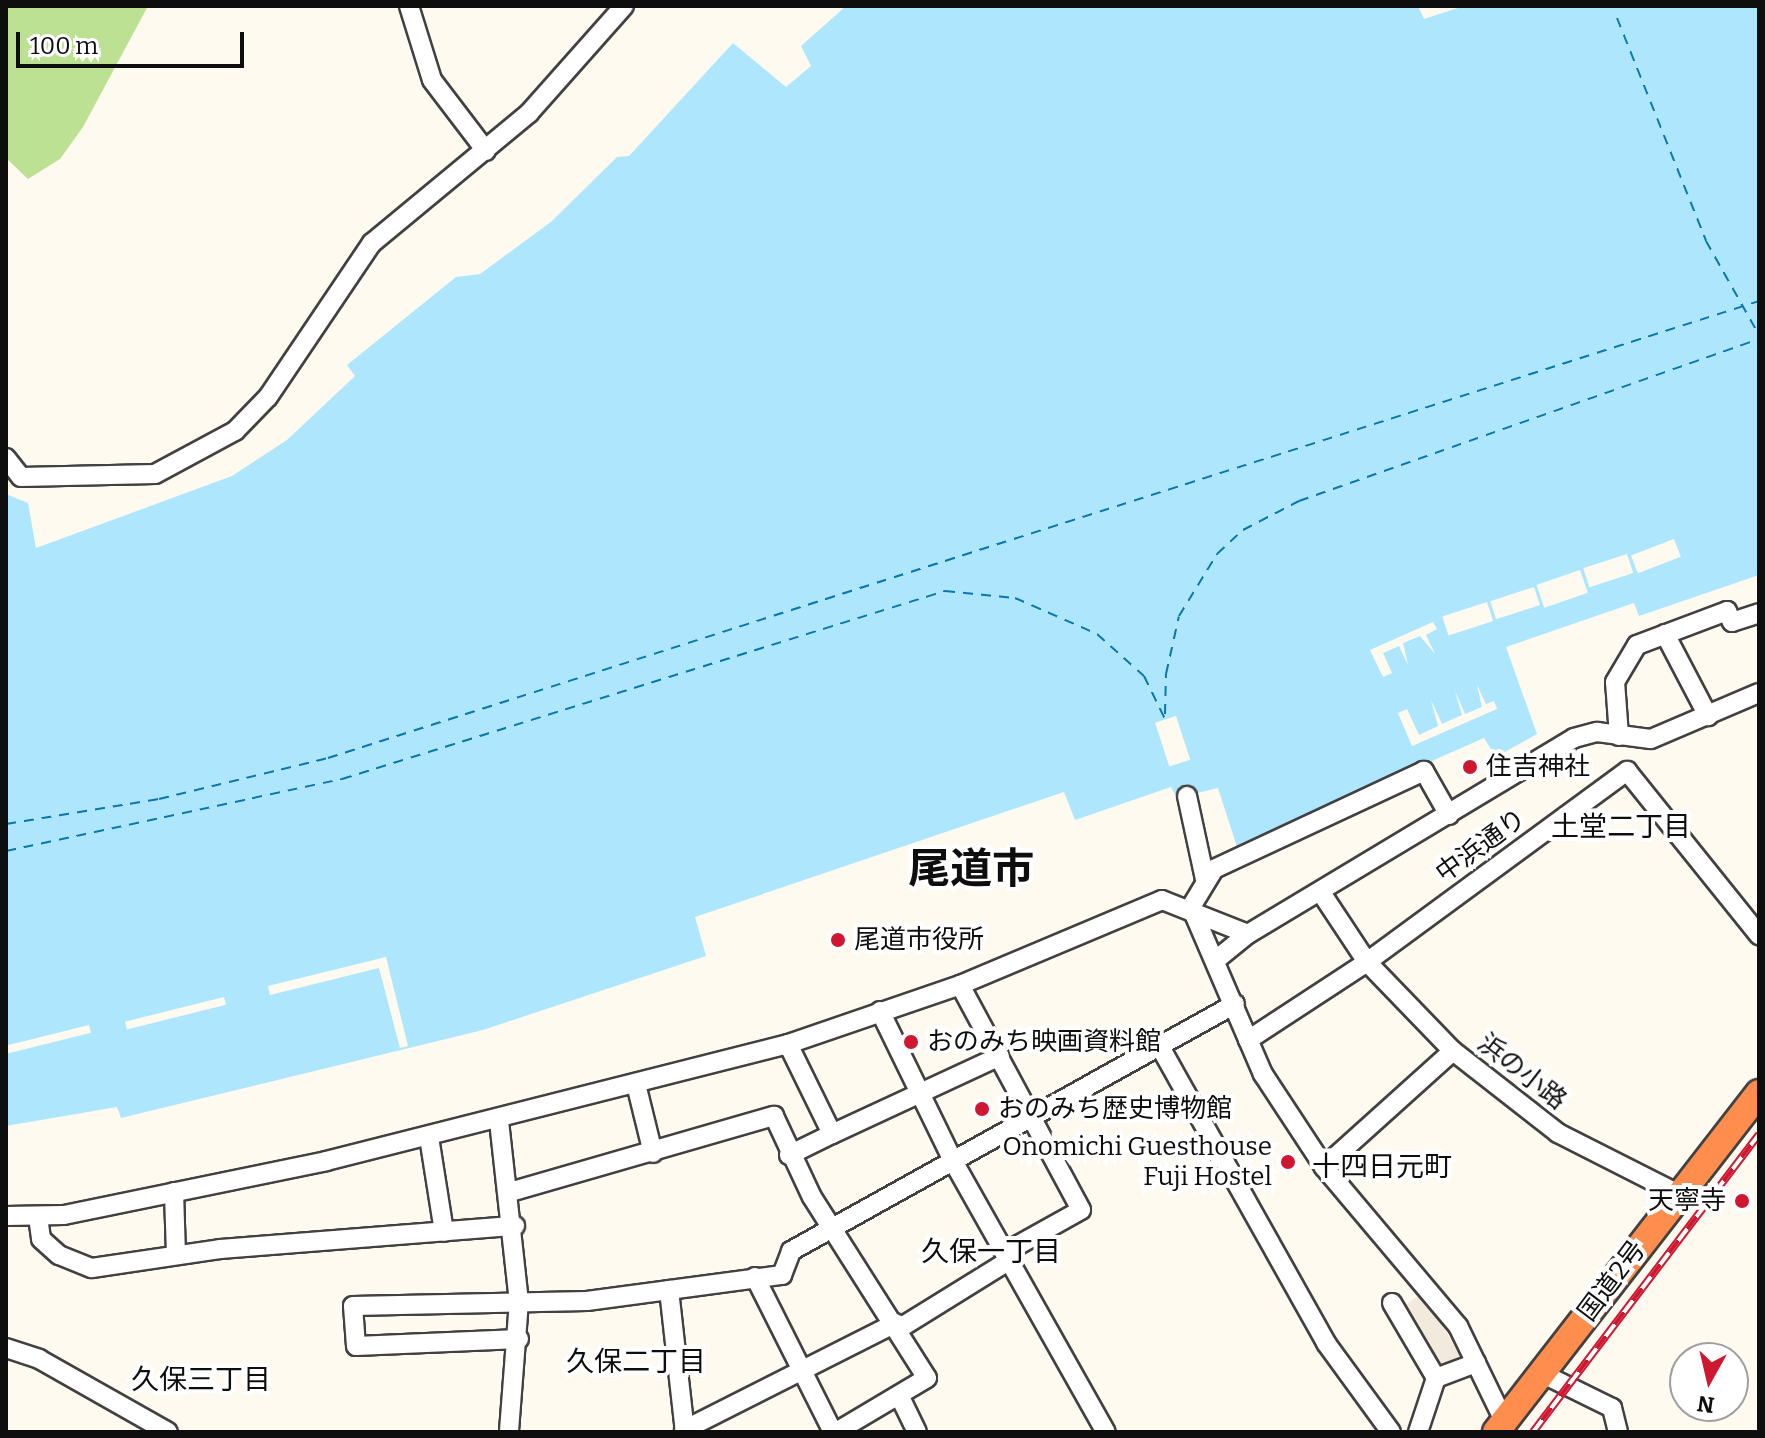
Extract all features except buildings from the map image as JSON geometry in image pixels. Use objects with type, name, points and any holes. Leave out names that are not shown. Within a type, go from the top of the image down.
[{"type":"highway","name":"国道2号","points":[[1500,1427],[1759,1093]]},
{"type":"street","points":[[409,6],[432,80],[486,151]]},
{"type":"street","points":[[6,458],[21,477],[155,474],[235,431],[268,397],[372,243],[529,113],[624,6]]},
{"type":"street","points":[[1759,613],[1732,622],[1727,611],[1637,645],[1615,682],[1625,736],[1627,771],[1759,935]]},
{"type":"street","points":[[1665,634],[1708,716]]},
{"type":"street","points":[[1217,959],[1248,934],[1322,894],[1574,738],[1625,736],[1651,739],[1759,693]]},
{"type":"street","points":[[1191,907],[1205,879],[1214,869],[1424,771],[1449,815]]},
{"type":"street","name":"中浜通り","points":[[1248,1040],[1367,962],[1627,771]]},
{"type":"street","points":[[1187,796],[1205,879]]},
{"type":"street","name":"浜の小路","points":[[1322,894],[1367,962],[1453,1051],[1558,1133],[1678,1194]]},
{"type":"street","points":[[6,1216],[38,1217],[174,1192],[429,1137],[788,1044],[960,985],[1162,900],[1191,907],[1248,934]]},
{"type":"street","points":[[1191,907],[1217,959],[1248,1040],[1324,1167],[1427,1282],[1476,1363],[1500,1427]]},
{"type":"street","points":[[669,1290],[685,1431],[800,1371],[898,1326],[1081,1210],[1035,1118],[960,985]]},
{"type":"street","points":[[519,1339],[356,1346],[353,1306],[587,1301],[782,1275],[791,1251],[1235,1004]]},
{"type":"street","points":[[880,1011],[953,1161],[1106,1432]]},
{"type":"street","points":[[788,1044],[832,1134]]},
{"type":"street","points":[[1159,1045],[1326,1343],[1391,1432]]},
{"type":"street","points":[[1324,1167],[1453,1051]]},
{"type":"street","points":[[789,1155],[1000,1056]]},
{"type":"street","points":[[636,1084],[653,1153]]},
{"type":"street","points":[[510,1192],[774,1116],[789,1155],[898,1326],[927,1378],[835,1432],[800,1371],[755,1277]]},
{"type":"street","points":[[499,1121],[515,1226],[519,1301],[519,1339],[509,1432]]},
{"type":"street","points":[[429,1137],[444,1232]]},
{"type":"street","points":[[174,1192],[176,1255]]},
{"type":"street","points":[[38,1217],[41,1239],[59,1255],[92,1268],[176,1255],[515,1226]]},
{"type":"street","points":[[1392,1303],[1436,1378],[1418,1432]]},
{"type":"street","points":[[6,1348],[39,1359],[168,1432]]},
{"type":"street","points":[[1436,1378],[1476,1363]]},
{"type":"street","points":[[1543,1374],[1612,1408],[1618,1432]]},
{"type":"street","points":[[899,1395],[917,1432]]},
{"type":"green space","points":[[6,6],[148,6],[83,127],[60,159],[28,179],[6,158]]},
{"type":"shaded area","points":[[1423,1293],[1461,1357],[1434,1368],[1402,1307]]},
{"type":"water","points":[[846,6],[1418,6],[1424,19],[1464,6],[1759,6],[1759,575],[1639,616],[1634,603],[1506,647],[1537,734],[1496,757],[1484,738],[1237,847],[1218,788],[1177,798],[1171,787],[1075,820],[1064,792],[695,917],[706,956],[483,1030],[121,1118],[117,1107],[6,1126],[6,494],[28,503],[36,548],[232,476],[287,440],[355,376],[347,365],[456,277],[480,274],[552,221],[617,157],[629,156],[733,43],[786,87],[811,66],[801,46]]},
{"type":"pier","points":[[1674,539],[1681,557],[1638,573],[1631,555]]},
{"type":"pier","points":[[1627,554],[1633,573],[1589,587],[1583,568]]},
{"type":"pier","points":[[1580,570],[1588,593],[1544,608],[1537,585]]},
{"type":"pier","points":[[1534,587],[1540,605],[1496,619],[1490,601]]},
{"type":"pier","points":[[1487,602],[1493,621],[1448,636],[1442,617]]},
{"type":"pier","points":[[1433,622],[1437,629],[1426,635],[1435,654],[1420,636],[1403,643],[1408,665],[1399,646],[1383,653],[1392,673],[1383,677],[1370,650]]},
{"type":"pier","points":[[1477,685],[1486,704],[1494,701],[1497,709],[1412,746],[1398,713],[1407,709],[1419,735],[1438,726],[1431,700],[1442,724],[1462,715],[1455,691],[1465,714],[1482,707]]},
{"type":"pier","points":[[1176,716],[1190,760],[1169,767],[1155,723]]},
{"type":"pier","points":[[386,957],[408,1046],[400,1048],[379,968],[270,995],[268,986]]},
{"type":"pier","points":[[224,997],[226,1005],[127,1029],[125,1022]]},
{"type":"pier","points":[[89,1025],[91,1033],[8,1053],[7,1046]]},
{"type":"ferry route","points":[[1617,18],[1706,241],[1759,335]]},
{"type":"ferry route","points":[[6,824],[159,799],[328,758],[1759,301]]},
{"type":"ferry route","points":[[1165,714],[1166,674],[1179,616],[1217,554],[1243,530],[1299,501],[1759,339]]},
{"type":"ferry route","points":[[6,851],[342,779],[945,591],[1015,598],[1097,634],[1144,676],[1165,719]]},
{"type":"railway","points":[[1533,1432],[1759,1134]]},
{"type":"place","name":"住吉神社","points":[[1470,767]]},
{"type":"place","name":"尾道市役所","points":[[838,940]]},
{"type":"place","name":"おのみち映画資料館","points":[[911,1042]]},
{"type":"place","name":"おのみち歴史博物館","points":[[982,1109]]},
{"type":"place","name":"Onomichi Guesthouse Fuji Hostel","points":[[1288,1162]]},
{"type":"place","name":"天寧寺","points":[[1742,1201]]},
{"type":"district","name":"土堂二丁目","points":[[1621,827]]},
{"type":"district","name":"尾道市","points":[[971,869]]},
{"type":"district","name":"十四日元町","points":[[1382,1167]]},
{"type":"district","name":"久保一丁目","points":[[991,1252]]},
{"type":"district","name":"久保二丁目","points":[[636,1362]]},
{"type":"district","name":"久保三丁目","points":[[201,1380]]}]
